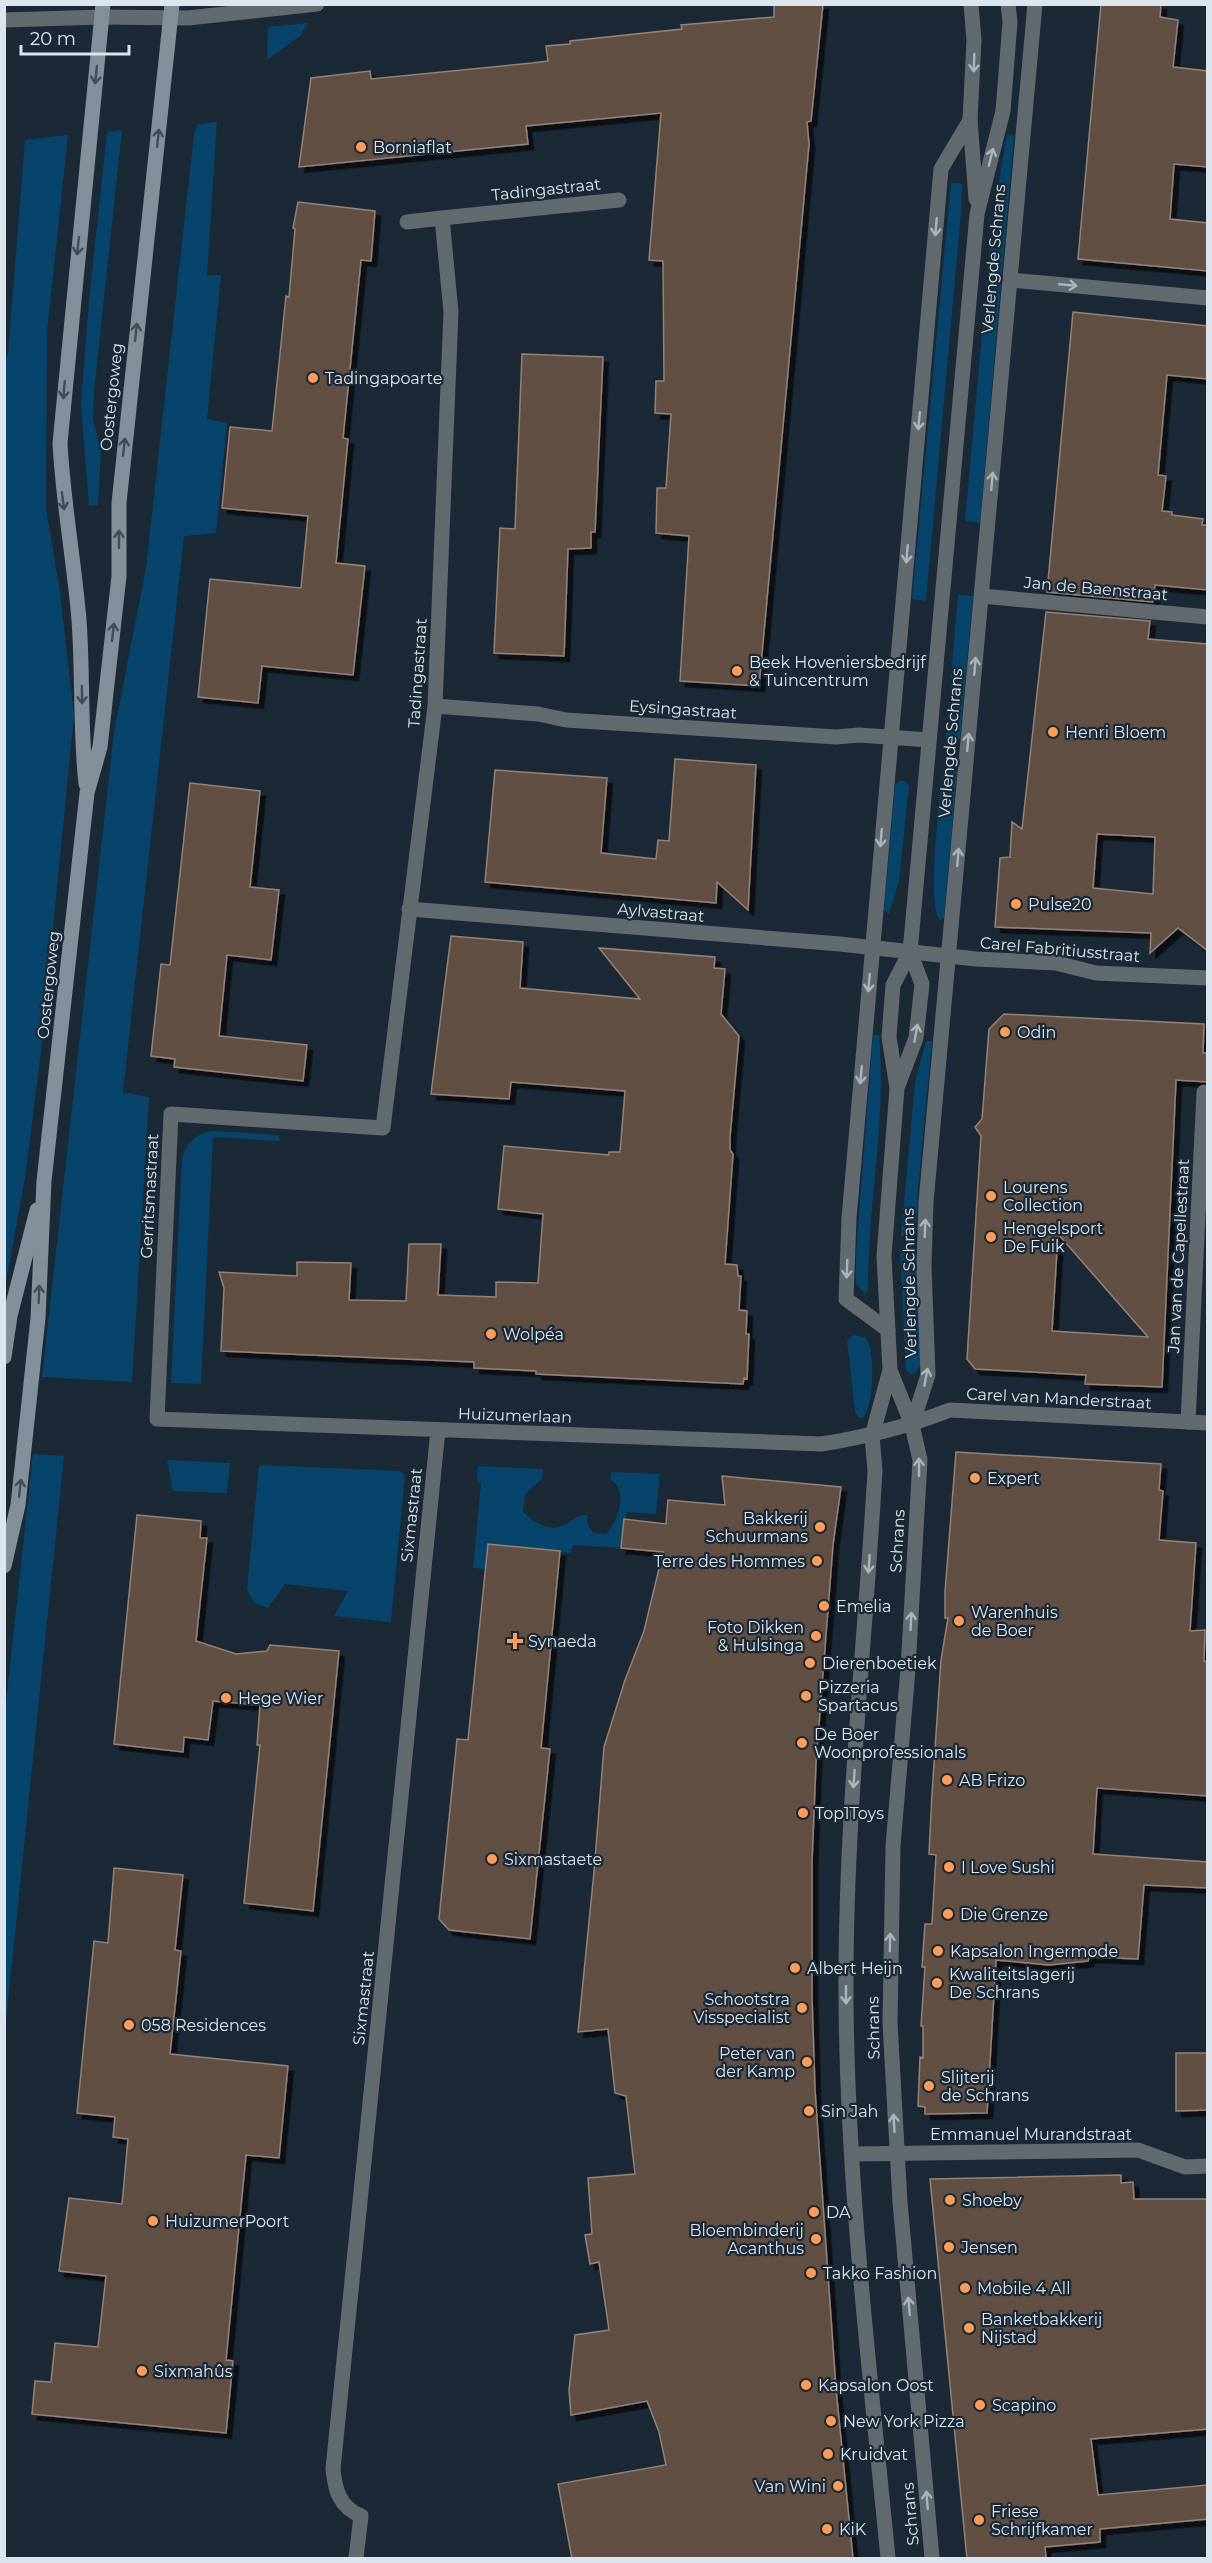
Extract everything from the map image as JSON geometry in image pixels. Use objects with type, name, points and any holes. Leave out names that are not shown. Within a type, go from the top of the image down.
[{"type":"main road","name":"Oostergoweg","points":[[87,793],[82,744],[78,616],[62,492],[60,443],[103,11]]},
{"type":"main road","name":"Oostergoweg","points":[[4,1566],[18,1505],[38,1318],[44,1181],[87,793],[100,747],[118,587],[119,503],[171,11]]},
{"type":"main road","name":"Oostergoweg","points":[[4,1357],[10,1316],[44,1181]]},
{"type":"street","points":[[4,20],[103,11],[171,11],[317,4]]},
{"type":"street","name":"Verlengde Schrans","points":[[971,4],[974,40],[970,120],[978,214]]},
{"type":"street","name":"Verlengde Schrans","points":[[872,1436],[890,1370],[883,1280],[885,1227],[897,1088],[889,1037],[894,985],[910,952],[978,214],[1003,111],[1010,22],[1008,4]]},
{"type":"street","name":"Verlengde Schrans","points":[[912,1425],[928,1375],[924,1266],[926,1202],[1035,4]]},
{"type":"street","name":"Verlengde Schrans","points":[[888,1330],[846,1299],[849,1218],[941,169],[970,120]]},
{"type":"street","name":"Tadingastraat","points":[[407,222],[619,200]]},
{"type":"street","name":"Tadingastraat","points":[[383,1128],[435,706],[451,312],[442,218]]},
{"type":"street","points":[[1010,280],[1208,298]]},
{"type":"street","name":"Jan de Baenstraat","points":[[982,596],[1208,616]]},
{"type":"street","name":"Eysingastraat","points":[[435,706],[538,714],[566,720],[837,737],[859,735],[929,740]]},
{"type":"street","name":"Aylvastraat","points":[[409,909],[819,942],[910,952]]},
{"type":"street","name":"Verlengde Schrans","points":[[897,1088],[916,1038],[922,984],[910,952]]},
{"type":"street","name":"Carel Fabritiusstraat","points":[[910,952],[1056,963],[1096,973],[1208,978]]},
{"type":"street","name":"Jan van de Capellestraat","points":[[1188,1422],[1204,1092]]},
{"type":"street","name":"Gerritsmastraat","points":[[157,1419],[171,1114],[383,1128]]},
{"type":"street","name":"Verlengde Schrans","points":[[890,1370],[912,1425]]},
{"type":"street","name":"Carel van Manderstraat","points":[[872,1436],[912,1425],[950,1410],[1208,1423]]},
{"type":"street","name":"Huizumerlaan","points":[[157,1419],[821,1444],[872,1436]]},
{"type":"street","name":"Schrans","points":[[912,1425],[920,1460],[908,1669],[893,1846],[890,2023],[896,2153],[932,2559]]},
{"type":"street","name":"Sixmastraat","points":[[356,2559],[361,2516],[340,2500],[333,2469],[438,1430]]},
{"type":"street","name":"Schrans","points":[[872,1436],[875,1471],[850,1834],[846,2029],[852,2154],[888,2559]]},
{"type":"street","name":"Emmanuel Murandstraat","points":[[852,2154],[1138,2150],[1185,2166],[1208,2166]]},
{"type":"shaded area","points":[[308,23],[300,36],[267,60],[268,27]]},
{"type":"shaded area","points":[[217,122],[207,275],[221,275],[207,419],[227,423],[216,533],[184,536],[123,1092],[149,1097],[132,1382],[42,1377],[114,732],[146,568],[194,134],[198,124]]},
{"type":"shaded area","points":[[122,130],[94,392],[93,420],[101,449],[98,505],[89,506],[81,404],[89,301],[107,132]]},
{"type":"shaded area","points":[[68,135],[47,332],[46,508],[60,592],[74,715],[41,1051],[25,1178],[5,1287],[5,363],[8,354],[25,140]]},
{"type":"shaded area","points":[[1007,135],[1014,136],[980,523],[965,521],[993,214]]},
{"type":"shaded area","points":[[951,183],[962,185],[961,213],[926,601],[912,599]]},
{"type":"shaded area","points":[[958,595],[973,596],[960,739],[957,741],[947,740],[946,737]]},
{"type":"shaded area","points":[[945,769],[957,772],[944,918],[940,920],[936,910],[934,873],[939,803]]},
{"type":"shaded area","points":[[899,781],[905,781],[909,786],[899,881],[889,914],[884,910],[895,786]]},
{"type":"shaded area","points":[[873,1035],[879,1035],[881,1098],[868,1292],[865,1294],[856,1284],[856,1253]]},
{"type":"shaded area","points":[[926,1041],[932,1041],[914,1238],[901,1236],[915,1082]]},
{"type":"shaded area","points":[[214,1131],[279,1135],[280,1141],[213,1137],[201,1384],[171,1383],[182,1159],[193,1139]]},
{"type":"shaded area","points":[[902,1249],[916,1251],[921,1364],[916,1372],[911,1374],[906,1370],[900,1251]]},
{"type":"shaded area","points":[[854,1335],[865,1337],[871,1353],[870,1403],[863,1418],[858,1417],[855,1411],[847,1340]]},
{"type":"shaded area","points":[[33,1454],[64,1456],[5,2032],[4,1721]]},
{"type":"shaded area","points":[[167,1460],[230,1463],[227,1493],[173,1491]]},
{"type":"shaded area","points":[[259,1465],[400,1471],[405,1475],[391,1622],[334,1616],[348,1591],[285,1584],[268,1608],[254,1603],[247,1589]]},
{"type":"shaded area","points":[[478,1466],[543,1469],[542,1479],[525,1494],[523,1512],[546,1527],[562,1526],[577,1517],[588,1515],[587,1522],[593,1533],[606,1534],[620,1506],[619,1491],[610,1479],[611,1472],[660,1474],[656,1514],[627,1512],[621,1548],[573,1545],[571,1553],[488,1544],[486,1569],[473,1568],[481,1484],[477,1482]]},
{"type":"building","points":[[774,4],[823,4],[811,121],[807,122],[809,144],[759,686],[680,681],[689,536],[656,533],[657,488],[666,488],[671,414],[655,413],[656,381],[664,381],[663,261],[649,260],[661,113],[526,126],[528,144],[299,167],[311,78],[370,71],[371,79],[548,61],[546,46],[570,44],[570,41],[682,29],[681,25],[774,17]]},
{"type":"building","points":[[1101,4],[1161,4],[1160,17],[1178,20],[1173,67],[1208,71],[1208,167],[1174,164],[1170,219],[1208,223],[1208,271],[1078,259]]},
{"type":"building","points":[[298,202],[375,211],[371,261],[361,260],[343,438],[348,439],[336,563],[365,566],[353,675],[262,666],[258,703],[198,697],[210,579],[301,588],[308,516],[222,508],[230,427],[272,431],[286,296],[289,297],[295,229],[293,228]]},
{"type":"building","points":[[1073,312],[1208,326],[1208,379],[1167,375],[1158,475],[1166,476],[1162,511],[1172,512],[1172,515],[1203,519],[1202,525],[1208,525],[1208,590],[1155,585],[1153,602],[1047,592]]},
{"type":"building","points":[[522,354],[603,357],[595,532],[591,532],[591,548],[568,549],[564,656],[494,653],[500,528],[515,529]]},
{"type":"building","points":[[1046,612],[1150,621],[1148,639],[1208,644],[1208,951],[1178,928],[1150,953],[1151,933],[995,927],[1000,858],[1010,857],[1012,822],[1022,829]],"holes":[[[1097,834],[1155,837],[1153,894],[1093,888]]]},
{"type":"building","points":[[675,759],[756,765],[748,910],[717,882],[716,903],[485,882],[495,770],[607,778],[601,853],[656,859],[658,840],[669,841]]},
{"type":"building","points":[[190,783],[260,791],[250,887],[279,890],[271,960],[227,955],[219,1036],[307,1045],[303,1081],[174,1067],[175,1059],[151,1056],[161,964],[170,965]]},
{"type":"building","points":[[451,936],[523,942],[520,988],[640,999],[599,948],[715,957],[714,968],[725,969],[721,1014],[739,1036],[730,1137],[730,1150],[733,1154],[725,1264],[737,1265],[738,1276],[741,1276],[739,1310],[747,1311],[746,1334],[749,1334],[747,1379],[744,1378],[743,1384],[536,1374],[536,1371],[474,1368],[474,1362],[221,1351],[224,1288],[219,1272],[297,1276],[297,1262],[351,1263],[349,1300],[406,1301],[409,1244],[441,1244],[438,1295],[496,1297],[496,1282],[538,1283],[543,1214],[498,1209],[504,1146],[609,1155],[609,1152],[620,1152],[625,1091],[511,1082],[509,1099],[431,1094]]},
{"type":"building","points":[[1004,1014],[1204,1024],[1203,1053],[1208,1053],[1208,1082],[1176,1080],[1162,1387],[1085,1384],[1086,1375],[975,1369],[967,1359],[981,1136],[975,1127],[982,1119],[989,1029]],"holes":[[[1058,1234],[1148,1337],[1052,1331]]]},
{"type":"building","points":[[956,1452],[1161,1464],[1159,1490],[1163,1491],[1159,1540],[1196,1543],[1190,1631],[1205,1630],[1204,1661],[1208,1662],[1208,1796],[1097,1788],[1093,1854],[1208,1862],[1208,1888],[1144,1885],[1138,1959],[1089,1957],[1088,1961],[1049,1965],[996,1960],[987,2113],[925,2114],[925,2107],[918,2106],[920,2057],[923,2058],[923,2026],[921,2026],[925,1967],[922,1967],[925,1924],[932,1924],[936,1855],[929,1854],[932,1794],[941,1660],[948,1618],[945,1618],[945,1592]]},
{"type":"building","points":[[722,1476],[841,1487],[833,1545],[816,1763],[812,1862],[812,1997],[815,2090],[836,2389],[853,2559],[572,2559],[558,2484],[666,2465],[659,2432],[647,2401],[571,2415],[569,2390],[575,2335],[609,2330],[599,2262],[590,2264],[585,2235],[592,2234],[588,2178],[635,2174],[626,2096],[615,2093],[608,2029],[578,2032],[604,1747],[625,1680],[644,1631],[663,1552],[621,1548],[624,1519],[666,1524],[668,1500],[725,1505]]},
{"type":"building","name":"Hege Wier","points":[[137,1515],[201,1521],[200,1538],[207,1538],[196,1641],[236,1654],[267,1651],[270,1645],[339,1651],[313,1911],[244,1903],[260,1745],[257,1745],[260,1705],[213,1701],[208,1740],[184,1737],[183,1752],[114,1744]]},
{"type":"building","points":[[488,1544],[560,1551],[541,1748],[550,1749],[530,1939],[449,1930],[439,1919],[457,1739],[468,1740]]},
{"type":"building","points":[[114,1868],[183,1875],[175,1950],[181,1951],[170,2054],[288,2066],[279,2158],[246,2155],[226,2360],[233,2361],[226,2433],[32,2414],[35,2381],[51,2382],[55,2343],[98,2347],[106,2276],[59,2271],[69,2198],[122,2204],[128,2139],[113,2137],[115,2117],[77,2113],[94,1941],[108,1943]]},
{"type":"building","points":[[1176,2053],[1208,2053],[1208,2110],[1176,2111]]},
{"type":"building","points":[[1121,2175],[1121,2183],[1133,2182],[1134,2199],[1208,2199],[1208,2429],[1091,2439],[1098,2495],[1208,2485],[1208,2519],[1100,2529],[1100,2542],[1045,2547],[1046,2559],[967,2559],[930,2179]]},
{"type":"place","name":"Borniaflat","points":[[361,147]]},
{"type":"place","name":"Tadingapoarte","points":[[313,378]]},
{"type":"place","name":"Beek Hoveniersbedrijf & Tuincentrum","points":[[737,671]]},
{"type":"place","name":"Henri Bloem","points":[[1053,732]]},
{"type":"place","name":"Pulse20","points":[[1016,904]]},
{"type":"place","name":"Odin","points":[[1005,1032]]},
{"type":"place","name":"Lourens Collection","points":[[991,1196]]},
{"type":"place","name":"Hengelsport De Fuik","points":[[991,1237]]},
{"type":"place","name":"Wolpéa","points":[[491,1334]]},
{"type":"place","name":"Expert","points":[[975,1478]]},
{"type":"place","name":"Bakkerij Schuurmans","points":[[820,1527]]},
{"type":"place","name":"Terre des Hommes","points":[[817,1561]]},
{"type":"place","name":"Emelia","points":[[824,1606]]},
{"type":"place","name":"Warenhuis de Boer","points":[[959,1621]]},
{"type":"place","name":"Foto Dikken & Hulsinga","points":[[816,1636]]},
{"type":"place","name":"Synaeda","points":[[515,1641]]},
{"type":"place","name":"Dierenboetiek","points":[[810,1663]]},
{"type":"place","name":"Pizzeria Spartacus","points":[[806,1696]]},
{"type":"place","name":"Hege Wier","points":[[226,1698]]},
{"type":"place","name":"De Boer Woonprofessionals","points":[[802,1743]]},
{"type":"place","name":"AB Frizo","points":[[947,1780]]},
{"type":"place","name":"Top1Toys","points":[[803,1813]]},
{"type":"place","name":"Sixmastaete","points":[[492,1859]]},
{"type":"place","name":"I Love Sushi","points":[[949,1867]]},
{"type":"place","name":"Die Grenze","points":[[948,1914]]},
{"type":"place","name":"Kapsalon Ingermode","points":[[938,1951]]},
{"type":"place","name":"Albert Heijn","points":[[795,1968]]},
{"type":"place","name":"Kwaliteitslagerij De Schrans","points":[[937,1983]]},
{"type":"place","name":"Schootstra Visspecialist","points":[[802,2008]]},
{"type":"place","name":"058 Residences","points":[[129,2025]]},
{"type":"place","name":"Peter van der Kamp","points":[[807,2062]]},
{"type":"place","name":"Slijterij de Schrans","points":[[929,2086]]},
{"type":"place","name":"Sin Jah","points":[[809,2111]]},
{"type":"place","name":"Shoeby","points":[[950,2200]]},
{"type":"place","name":"DA","points":[[814,2212]]},
{"type":"place","name":"HuizumerPoort","points":[[153,2221]]},
{"type":"place","name":"Bloembinderij Acanthus","points":[[816,2239]]},
{"type":"place","name":"Jensen","points":[[949,2247]]},
{"type":"place","name":"Takko Fashion","points":[[811,2273]]},
{"type":"place","name":"Mobile 4 All","points":[[965,2288]]},
{"type":"place","name":"Banketbakkerij Nijstad","points":[[969,2328]]},
{"type":"place","name":"Sixmahûs","points":[[142,2371]]},
{"type":"place","name":"Kapsalon Oost","points":[[806,2385]]},
{"type":"place","name":"Scapino","points":[[980,2405]]},
{"type":"place","name":"New York Pizza","points":[[831,2421]]},
{"type":"place","name":"Kruidvat","points":[[828,2454]]},
{"type":"place","name":"Van Wini","points":[[838,2486]]},
{"type":"place","name":"Friese Schrijfkamer","points":[[979,2520]]},
{"type":"place","name":"KiK","points":[[827,2529]]}]
